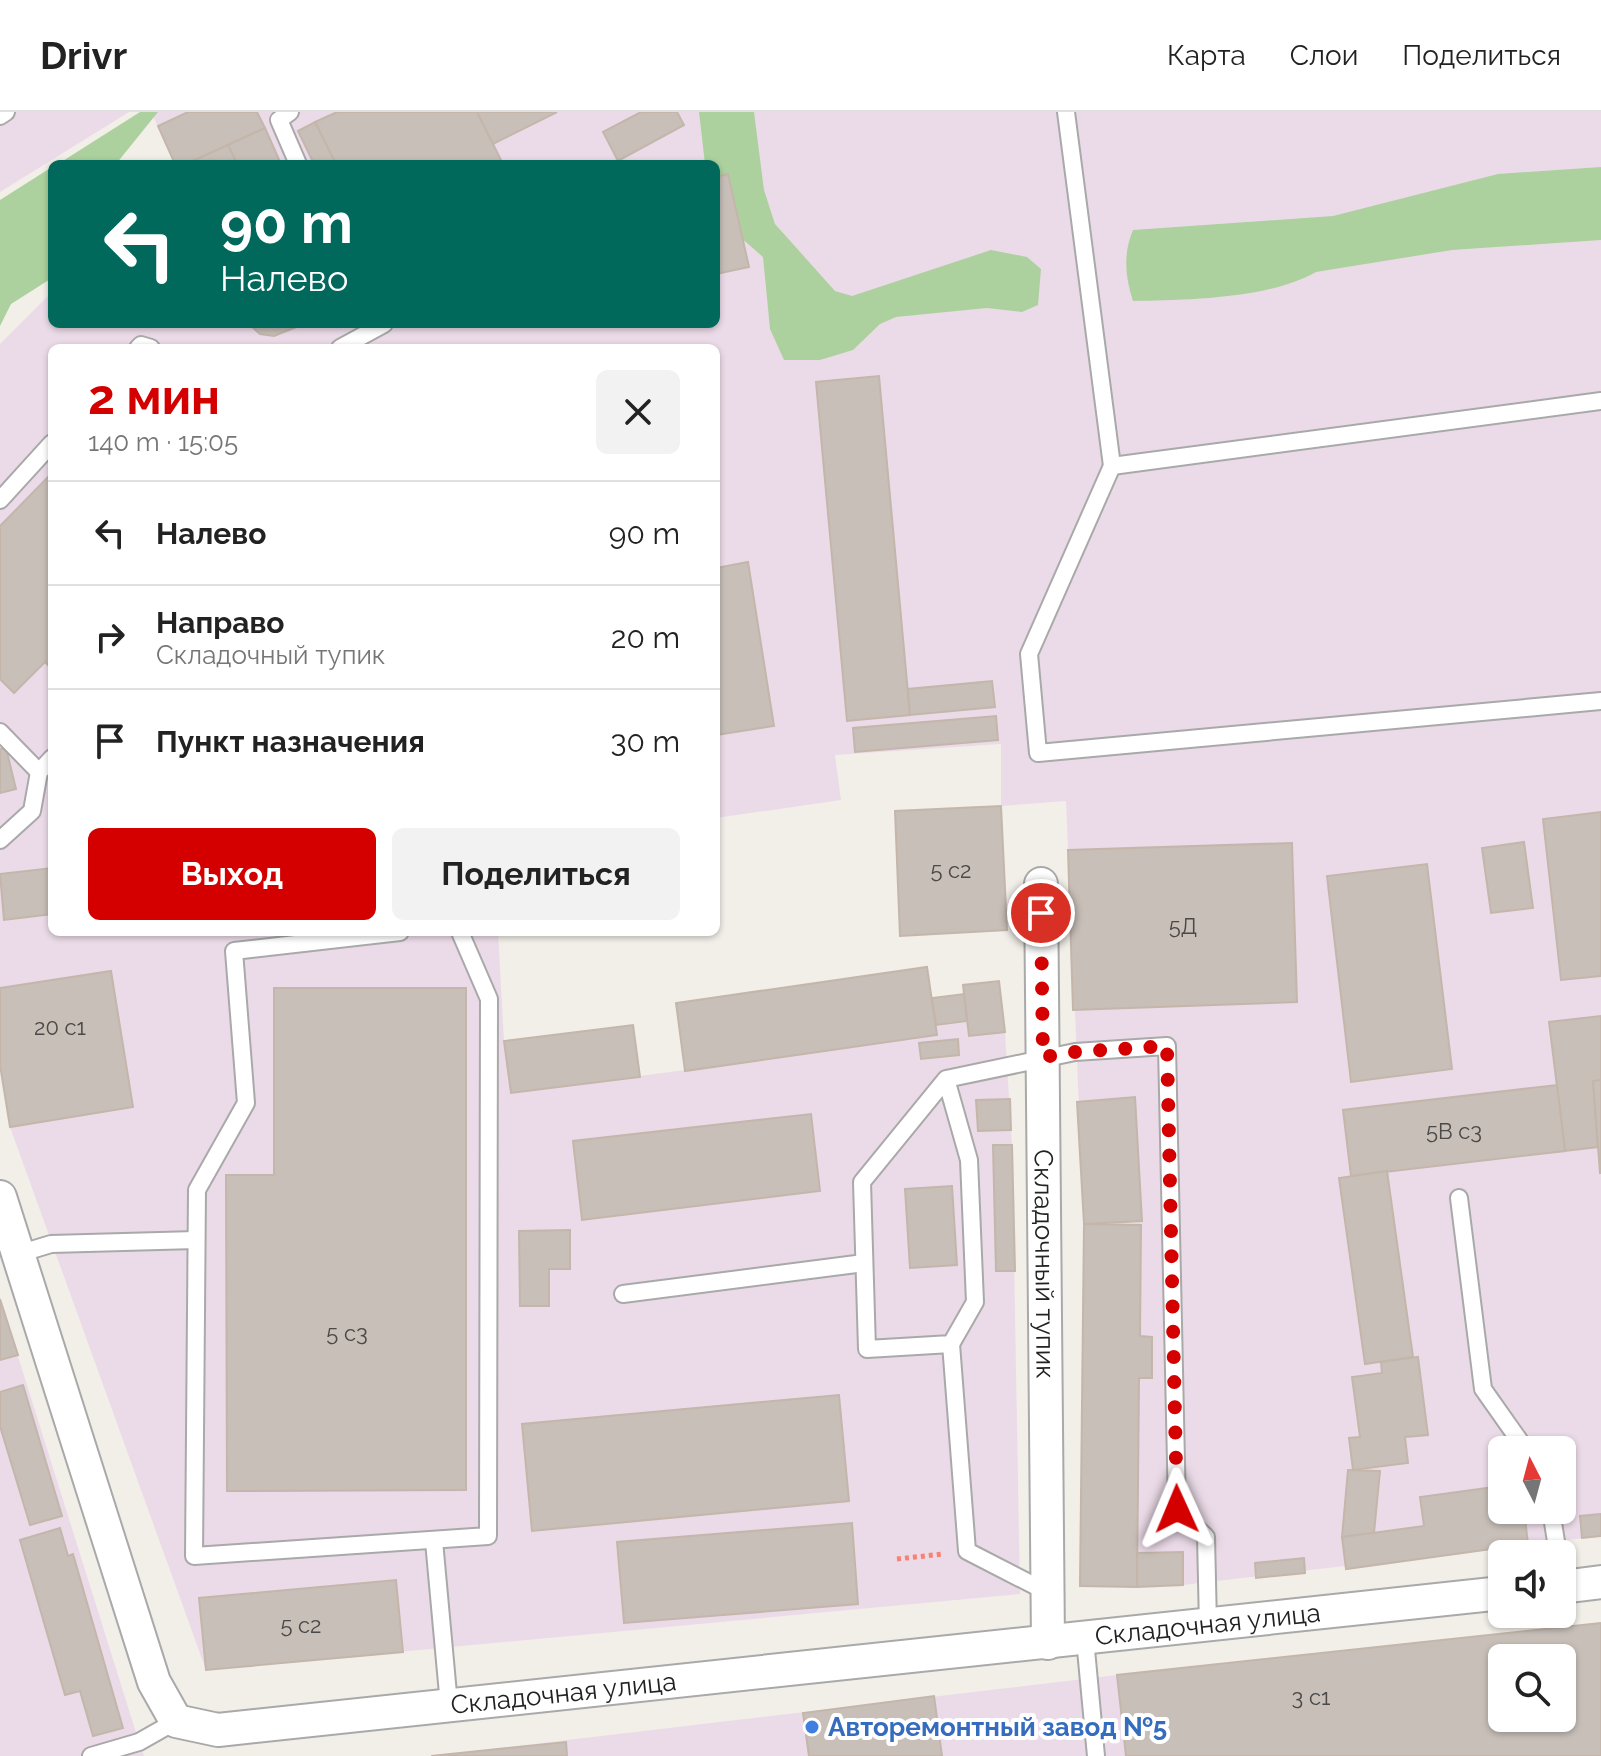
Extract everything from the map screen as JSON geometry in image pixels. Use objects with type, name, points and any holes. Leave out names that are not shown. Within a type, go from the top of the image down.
[{"type":"street","name":"Складочный тупик","points":[[1041,884],[1045,1591],[1048,1643]]},
{"type":"street","points":[[0,1197],[154,1682],[176,1721]]},
{"type":"street","points":[[1576,1585],[1601,1582]]},
{"type":"street","name":"Складочная улица","points":[[176,1721],[218,1730],[1488,1595]]},
{"type":"lane","points":[[0,116],[6,112]]},
{"type":"lane","points":[[290,112],[279,120],[296,160]]},
{"type":"lane","points":[[1066,112],[1112,466],[1029,654],[1038,753],[1601,701]]},
{"type":"lane","points":[[347,344],[377,328]]},
{"type":"lane","points":[[1112,466],[1601,401]]},
{"type":"lane","points":[[0,500],[48,447]]},
{"type":"lane","points":[[0,732],[39,772]]},
{"type":"lane","points":[[0,840],[32,811],[39,772],[48,762]]},
{"type":"lane","points":[[365,936],[234,951],[246,1103],[197,1190],[194,1556],[488,1536],[489,999],[462,936]]},
{"type":"lane","points":[[951,1344],[867,1349],[862,1182],[946,1079],[1075,1052],[1167,1046],[1177,1509],[1206,1537],[1208,1625]]},
{"type":"lane","points":[[946,1079],[969,1160],[975,1302],[951,1344],[967,1551],[1045,1591]]},
{"type":"lane","points":[[1459,1198],[1483,1389],[1516,1436]]},
{"type":"lane","points":[[18,1254],[51,1244],[196,1240]]},
{"type":"lane","points":[[623,1294],[864,1263]]},
{"type":"lane","points":[[434,1541],[449,1705]]},
{"type":"lane","points":[[1085,1639],[1096,1756]]},
{"type":"lane","points":[[91,1756],[139,1742],[176,1721]]},
{"type":"path","points":[[897,1559],[925,1557]]},
{"type":"shaded area","points":[[0,112],[129,112],[48,160],[0,192]]},
{"type":"shaded area","points":[[151,112],[1601,112],[1601,1536],[1567,1540],[1488,1540],[1488,1549],[1183,1585],[1080,1586],[1084,1224],[1066,801],[1001,806],[1001,744],[835,755],[841,800],[720,817],[720,344],[48,344],[48,936],[498,936],[504,1041],[633,1025],[640,1076],[685,1070],[676,1003],[927,967],[932,998],[964,994],[963,985],[999,981],[1012,1145],[1020,1594],[206,1670],[10,1127],[0,1065],[0,344],[48,296],[48,328],[720,328],[720,160],[173,160]]},
{"type":"shaded area","points":[[0,1299],[139,1742],[144,1756],[0,1756]]},
{"type":"shaded area","points":[[1601,1623],[1601,1756],[431,1756],[1117,1675]]},
{"type":"green space","points":[[140,112],[158,112],[119,160],[64,160]]},
{"type":"green space","points":[[699,112],[754,112],[764,190],[775,224],[835,291],[852,296],[991,250],[1027,257],[1041,269],[1038,305],[1022,312],[987,308],[896,317],[880,324],[853,350],[820,360],[784,360],[770,329],[763,257],[720,219],[720,160],[705,160]]},
{"type":"green space","points":[[1601,167],[1601,240],[1452,250],[1316,272],[1275,288],[1227,296],[1133,301],[1130,292],[1126,256],[1133,230],[1333,216],[1498,174]]},
{"type":"green space","points":[[48,170],[48,281],[11,304],[0,326],[0,200]]},
{"type":"building","points":[[188,112],[257,112],[265,128],[195,160],[173,160],[158,126]]},
{"type":"building","points":[[337,112],[477,112],[501,160],[334,160],[315,122]]},
{"type":"building","points":[[477,112],[557,112],[493,144]]},
{"type":"building","points":[[641,112],[677,112],[684,125],[620,160],[603,132]]},
{"type":"building","points":[[315,122],[334,160],[312,160],[298,131]]},
{"type":"building","points":[[265,128],[279,160],[235,160],[228,145]]},
{"type":"building","points":[[228,145],[235,160],[195,160]]},
{"type":"building","points":[[728,174],[749,267],[720,273],[720,176]]},
{"type":"building","points":[[253,328],[294,328],[274,336],[260,334]]},
{"type":"building","points":[[879,376],[910,715],[847,721],[816,382]]},
{"type":"building","points":[[48,477],[48,665],[45,662],[14,693],[0,679],[0,526]]},
{"type":"building","points":[[748,562],[774,726],[720,734],[720,567]]},
{"type":"building","points":[[992,681],[995,707],[910,715],[908,689]]},
{"type":"building","points":[[996,716],[998,740],[855,752],[853,728]]},
{"type":"building","points":[[6,748],[16,789],[0,793],[0,749]]},
{"type":"building","points":[[1001,806],[1007,930],[900,936],[895,811]]},
{"type":"building","points":[[1601,812],[1601,976],[1561,980],[1543,819]]},
{"type":"building","points":[[1524,842],[1533,908],[1491,913],[1482,848]]},
{"type":"building","points":[[1292,843],[1297,1002],[1073,1010],[1068,850]]},
{"type":"building","points":[[1427,864],[1452,1069],[1351,1082],[1327,876]]},
{"type":"building","points":[[48,868],[48,914],[4,920],[0,874]]},
{"type":"building","points":[[927,967],[937,1035],[685,1071],[676,1003]]},
{"type":"building","points":[[111,971],[133,1107],[10,1127],[0,1065],[0,988]]},
{"type":"building","points":[[999,981],[1005,1032],[969,1036],[963,985]]},
{"type":"building","points":[[274,988],[466,988],[466,1490],[227,1491],[226,1175],[274,1175]]},
{"type":"building","points":[[964,994],[967,1021],[936,1025],[932,998]]},
{"type":"building","points":[[1601,1016],[1601,1080],[1593,1081],[1598,1147],[1565,1151],[1549,1022]]},
{"type":"building","points":[[633,1025],[640,1077],[511,1093],[504,1041]]},
{"type":"building","points":[[958,1039],[959,1055],[921,1059],[919,1043]]},
{"type":"building","points":[[1601,1080],[1601,1173],[1600,1173],[1593,1081]]},
{"type":"building","points":[[1557,1085],[1565,1151],[1351,1176],[1343,1110]]},
{"type":"building","points":[[1135,1097],[1142,1221],[1084,1224],[1077,1102]]},
{"type":"building","points":[[1010,1099],[1011,1130],[978,1131],[976,1100]]},
{"type":"building","points":[[811,1114],[820,1191],[582,1220],[573,1141]]},
{"type":"building","points":[[993,1145],[1012,1145],[1015,1271],[996,1271]]},
{"type":"building","points":[[1387,1171],[1413,1357],[1365,1364],[1339,1178]]},
{"type":"building","points":[[952,1186],[957,1265],[910,1268],[905,1189]]},
{"type":"building","points":[[1084,1224],[1141,1225],[1140,1336],[1152,1337],[1152,1378],[1139,1378],[1137,1587],[1080,1586]]},
{"type":"building","points":[[570,1230],[570,1269],[549,1269],[549,1306],[520,1306],[519,1231]]},
{"type":"building","points":[[0,1299],[18,1355],[0,1360]]},
{"type":"building","points":[[1418,1357],[1428,1435],[1405,1437],[1408,1463],[1353,1470],[1349,1438],[1360,1437],[1352,1377],[1382,1373],[1381,1362]]},
{"type":"building","points":[[23,1385],[62,1516],[30,1525],[0,1426],[0,1392]]},
{"type":"building","points":[[839,1395],[849,1501],[532,1531],[522,1424]]},
{"type":"building","points":[[1348,1470],[1380,1471],[1374,1533],[1342,1537]]},
{"type":"building","points":[[1488,1488],[1488,1524],[1526,1524],[1528,1540],[1488,1540],[1488,1549],[1346,1569],[1342,1537],[1424,1526],[1420,1497]]},
{"type":"building","points":[[1601,1514],[1601,1536],[1582,1538],[1580,1516]]},
{"type":"building","points":[[852,1523],[858,1604],[624,1623],[617,1542]]},
{"type":"building","points":[[60,1528],[68,1556],[73,1554],[123,1728],[93,1736],[80,1691],[65,1695],[20,1540]]},
{"type":"building","points":[[1183,1552],[1183,1585],[1137,1587],[1137,1553]]},
{"type":"building","points":[[1304,1558],[1305,1573],[1256,1578],[1255,1563]]},
{"type":"building","points":[[396,1580],[403,1652],[206,1670],[199,1598]]},
{"type":"building","points":[[1601,1623],[1601,1756],[1126,1756],[1117,1675]]},
{"type":"building","points":[[934,1696],[942,1756],[809,1756],[803,1713]]},
{"type":"building","points":[[566,1742],[567,1756],[431,1756]]},
{"type":"place","name":"Авторемонтный завод №5","points":[[812,1727]]},
{"type":"route","points":[[1041,913],[1043,1057],[1167,1046],[1177,1509]]}]
